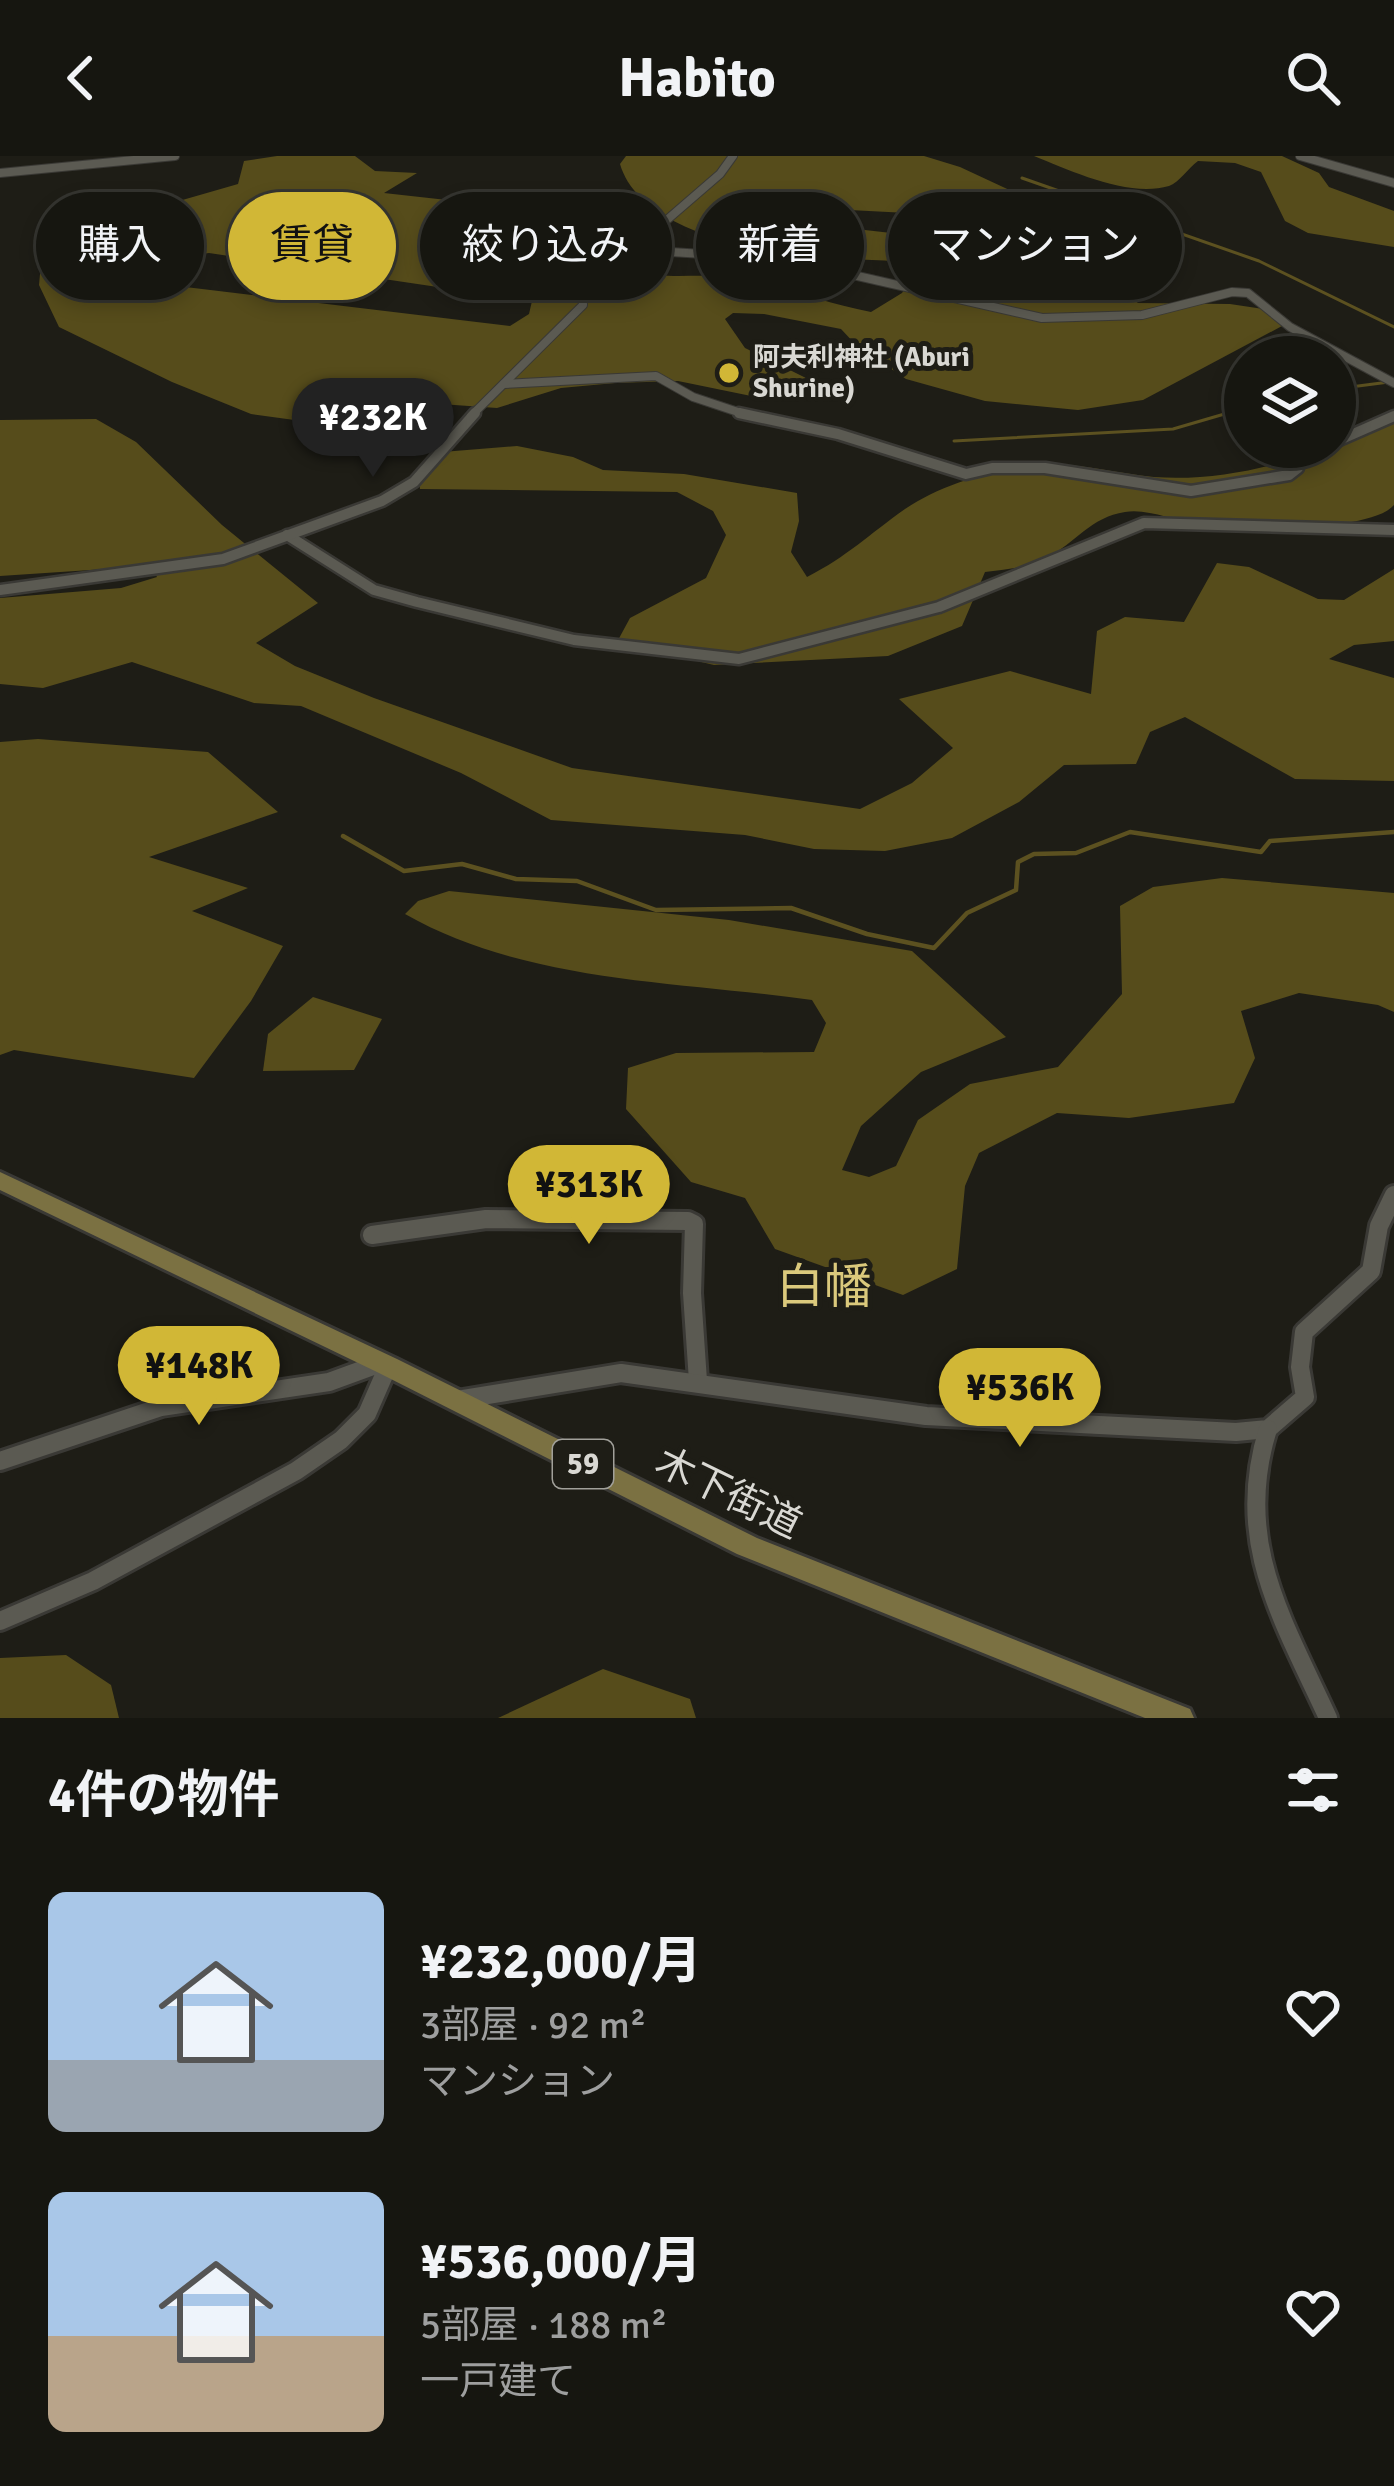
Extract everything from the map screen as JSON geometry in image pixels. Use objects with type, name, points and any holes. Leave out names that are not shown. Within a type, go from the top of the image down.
[{"type":"main road","name":"木下街道","points":[[0,1180],[747,1546],[1179,1718]]},
{"type":"street","points":[[0,173],[175,156]]},
{"type":"street","points":[[672,216],[720,174],[733,156]]},
{"type":"street","points":[[1300,156],[1394,183]]},
{"type":"street","points":[[672,252],[792,260],[1042,318],[1142,315],[1232,292],[1248,293],[1290,328],[1394,383]]},
{"type":"street","points":[[0,590],[187,568],[382,501],[414,482],[583,300]]},
{"type":"street","points":[[504,384],[656,376],[693,398],[744,415],[838,434],[966,474],[987,468],[1085,473],[1189,491],[1289,475],[1298,468]]},
{"type":"street","points":[[1356,433],[1394,416]]},
{"type":"street","points":[[286,535],[374,590],[417,602],[574,640],[739,658],[939,607],[1144,523],[1394,530]]},
{"type":"street","points":[[1328,1718],[1275,1609],[1258,1559],[1251,1494],[1258,1453],[1268,1429],[1305,1397],[1298,1352],[1301,1335],[1310,1321],[1366,1277],[1373,1265],[1378,1227],[1394,1196]]},
{"type":"street","points":[[372,1234],[486,1219],[688,1221],[694,1224],[695,1238],[692,1304],[698,1381]]},
{"type":"street","points":[[0,1461],[162,1406],[320,1382],[385,1365]]},
{"type":"street","points":[[0,1621],[93,1581],[296,1472],[368,1414],[385,1365]]},
{"type":"street","points":[[457,1400],[621,1372],[926,1416],[1236,1432],[1268,1429]]},
{"type":"shaded area","points":[[277,156],[355,156],[375,171],[417,173],[386,192],[228,192],[228,256],[204,254],[204,194],[238,184],[244,161]]},
{"type":"shaded area","points":[[626,156],[924,156],[1014,192],[888,192],[888,212],[864,211],[864,192],[696,192],[696,231],[672,220],[672,192],[636,192],[620,164]]},
{"type":"shaded area","points":[[1034,156],[1282,156],[1319,173],[1329,187],[1394,211],[1394,247],[1308,233],[1285,221],[1261,172],[1235,163],[1198,161],[1176,182],[1153,189],[1100,181]]},
{"type":"shaded area","points":[[396,194],[420,197],[420,284],[396,281]]},
{"type":"shaded area","points":[[864,230],[888,233],[888,262],[864,260]]},
{"type":"shaded area","points":[[672,275],[696,276],[696,300],[821,300],[871,312],[891,300],[1230,304],[1270,310],[1282,326],[1263,336],[1224,336],[1224,357],[1143,400],[1078,410],[985,401],[906,379],[841,329],[733,313],[725,319],[745,348],[808,379],[797,389],[756,397],[678,381],[615,383],[561,388],[497,408],[412,402],[309,422],[251,414],[59,327],[46,300],[204,300],[204,289],[228,292],[228,300],[294,300],[510,326],[529,314],[532,301],[525,300],[672,300]]},
{"type":"shaded area","points":[[96,419],[136,442],[222,525],[318,603],[256,643],[295,666],[374,698],[572,768],[860,809],[912,783],[953,748],[899,699],[1010,671],[1091,694],[1097,631],[1125,617],[1184,622],[1217,563],[1249,567],[1318,599],[1344,600],[1394,569],[1394,641],[1354,645],[1329,659],[1394,678],[1394,781],[1295,779],[1185,717],[1150,732],[1136,764],[1064,765],[1019,802],[952,838],[885,851],[814,849],[745,835],[551,820],[461,773],[301,706],[254,703],[132,662],[43,688],[0,684],[0,598],[121,588],[157,577],[151,566],[0,576],[0,420]]},
{"type":"shaded area","points":[[1394,421],[1394,505],[1380,514],[1331,525],[1271,527],[1197,524],[1125,512],[1102,519],[1040,561],[985,572],[962,626],[888,656],[714,665],[617,642],[630,618],[706,578],[726,535],[713,511],[677,492],[420,489],[418,467],[430,453],[517,446],[573,457],[603,470],[684,474],[797,493],[799,521],[791,552],[807,577],[917,501],[987,474],[1033,464],[1185,478],[1259,468],[1356,468],[1356,437]]},
{"type":"shaded area","points":[[38,739],[208,752],[278,812],[149,857],[248,888],[192,911],[283,946],[251,1001],[194,1078],[14,1050],[0,1055],[0,742]]},
{"type":"shaded area","points":[[1222,878],[1394,893],[1394,1012],[1378,1005],[1299,993],[1241,1011],[1255,1058],[1234,1103],[1129,1118],[1057,1113],[979,1153],[965,1186],[957,1269],[903,1295],[775,1249],[745,1198],[691,1182],[626,1109],[628,1068],[676,1053],[814,1052],[826,1023],[812,1000],[551,967],[452,937],[405,914],[418,901],[449,891],[729,920],[912,951],[1006,1037],[921,1072],[861,1126],[842,1170],[869,1177],[896,1166],[918,1120],[970,1084],[1058,1067],[1122,994],[1120,906],[1153,887]]},
{"type":"shaded area","points":[[313,997],[382,1019],[354,1070],[263,1071],[268,1034]]},
{"type":"shaded area","points":[[66,1655],[111,1685],[119,1718],[0,1718],[0,1658]]},
{"type":"shaded area","points":[[603,1669],[690,1699],[696,1718],[498,1718]]},
{"type":"waterway","points":[[1022,178],[1259,261],[1394,327]]},
{"type":"waterway","points":[[1356,386],[1389,382]]},
{"type":"waterway","points":[[954,441],[1173,429],[1224,414]]},
{"type":"waterway","points":[[343,836],[404,871],[462,864],[516,879],[577,881],[656,910],[791,908],[867,934],[934,948],[967,913],[1016,890],[1018,862],[1034,854],[1076,853],[1130,832],[1261,852],[1270,841],[1394,832]]},
{"type":"place","name":"阿夫利神社 (Aburi Shurine)","points":[[729,373]]},
{"type":"district","name":"白幡","points":[[824,1286]]}]
